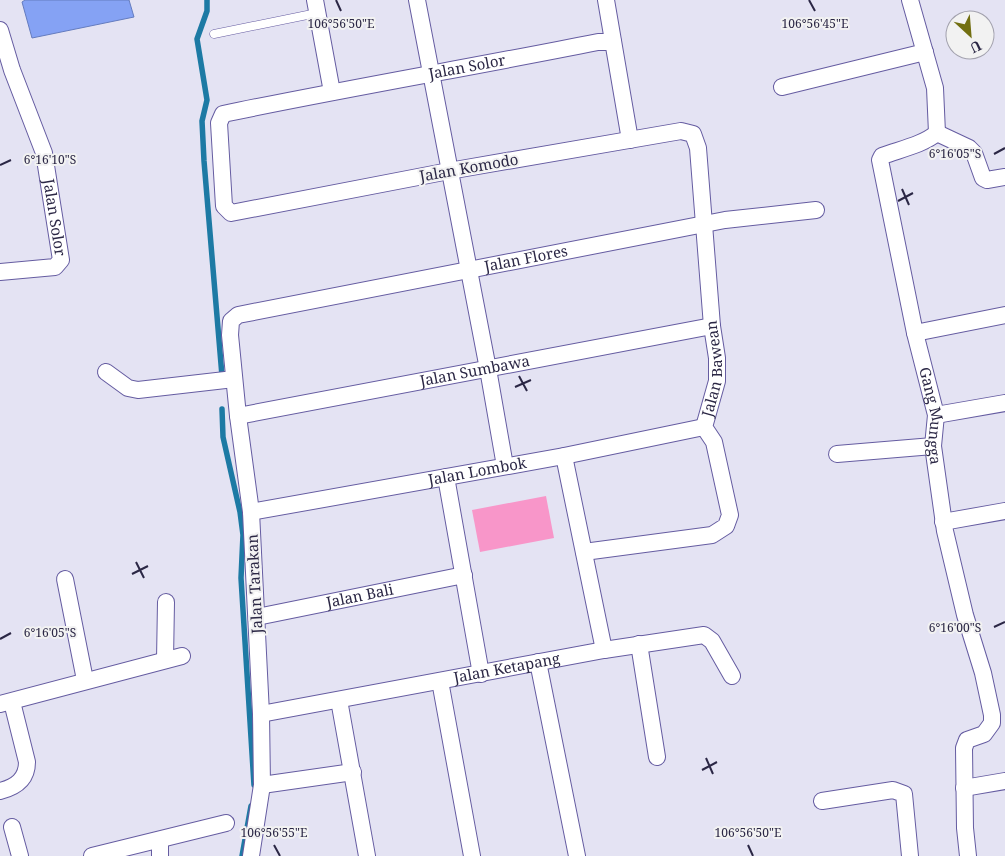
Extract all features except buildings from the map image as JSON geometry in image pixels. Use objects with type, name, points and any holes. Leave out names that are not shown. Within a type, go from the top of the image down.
[{"type":"street","points":[[417,0],[505,466]]},
{"type":"street","points":[[606,0],[630,140]]},
{"type":"street","points":[[910,0],[935,88],[937,133],[970,148],[974,153],[983,178],[987,180],[1005,177]]},
{"type":"street","points":[[316,7],[332,92]]},
{"type":"street","name":"Jalan Solor","points":[[0,30],[12,70],[44,153],[61,260],[55,267],[0,272]]},
{"type":"street","name":"Jalan Solor","points":[[230,213],[224,206],[219,124],[223,114],[598,42],[613,42]]},
{"type":"street","points":[[782,87],[926,52]]},
{"type":"street","name":"Jalan Komodo","points":[[230,213],[449,171],[681,131],[693,134],[698,148]]},
{"type":"street","name":"Gang Mungga","points":[[937,133],[930,139],[882,156],[880,160],[915,333],[936,415],[933,446],[943,522],[965,615],[983,673],[992,715],[992,723],[984,734],[968,740],[964,744],[964,828],[968,856]]},
{"type":"street","name":"Jalan Bawean","points":[[584,552],[712,535],[726,526],[730,515],[714,442],[704,427],[717,381],[717,358],[712,326],[698,148]]},
{"type":"street","name":"Jalan Flores","points":[[238,315],[725,220],[816,210]]},
{"type":"street","name":"Jalan Tarakan","points":[[238,315],[231,321],[230,327],[238,416],[251,512],[261,714],[262,785],[251,856]]},
{"type":"street","points":[[915,333],[1005,315]]},
{"type":"street","name":"Jalan Sumbawa","points":[[238,416],[712,326]]},
{"type":"street","points":[[106,372],[128,388],[138,390],[234,379]]},
{"type":"street","points":[[936,415],[1005,403]]},
{"type":"street","name":"Jalan Lombok","points":[[251,512],[564,456],[704,427]]},
{"type":"street","points":[[837,454],[933,446]]},
{"type":"street","points":[[564,456],[604,650]]},
{"type":"street","points":[[446,477],[481,674]]},
{"type":"street","points":[[943,522],[1005,511]]},
{"type":"street","name":"Jalan Bali","points":[[257,617],[464,575]]},
{"type":"street","points":[[65,579],[85,680]]},
{"type":"street","points":[[165,660],[166,602]]},
{"type":"street","name":"Jalan Ketapang","points":[[261,714],[604,650],[704,635],[712,641],[732,676]]},
{"type":"street","points":[[639,644],[657,757]]},
{"type":"street","points":[[0,791],[20,782],[25,777],[27,769],[27,762],[6,703],[85,680],[182,656]]},
{"type":"street","points":[[538,662],[577,856]]},
{"type":"street","points":[[440,681],[472,856]]},
{"type":"street","points":[[339,700],[367,856]]},
{"type":"street","points":[[262,785],[353,772]]},
{"type":"street","points":[[964,788],[1005,780]]},
{"type":"street","points":[[822,801],[892,790],[904,794],[910,856]]},
{"type":"street","points":[[92,856],[160,848],[226,824]]},
{"type":"street","points":[[12,827],[20,856]]},
{"type":"lane","points":[[214,34],[316,7]]},
{"type":"shaded area","points":[[546,496],[554,538],[480,552],[472,510]]},
{"type":"waterway","points":[[207,0],[207,11],[197,39],[207,100],[202,121],[204,161],[222,376]]},
{"type":"waterway","points":[[222,409],[223,437],[240,512],[243,535],[241,578],[254,785]]},
{"type":"waterway","points":[[242,856],[251,806]]}]
